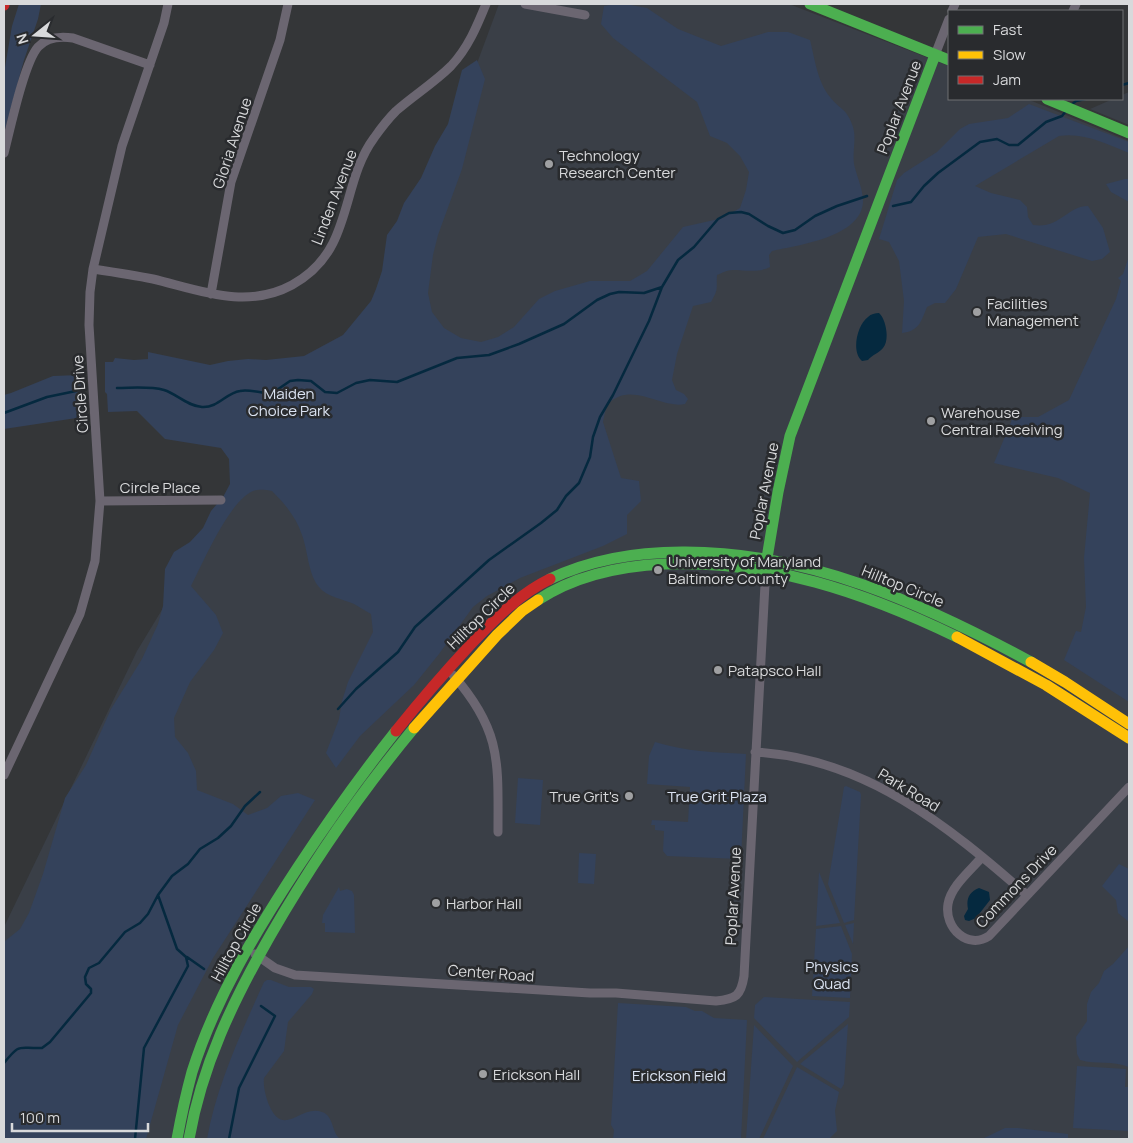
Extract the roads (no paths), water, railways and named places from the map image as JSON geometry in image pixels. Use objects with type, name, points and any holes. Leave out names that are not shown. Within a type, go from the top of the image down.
[{"type":"street","name":"Circle Drive","points":[[4,775],[80,614],[95,561],[100,501],[89,325],[93,269],[122,146],[133,109],[150,65],[168,4]]},
{"type":"street","name":"Gloria Avenue","points":[[211,294],[231,182],[280,40],[288,4]]},
{"type":"street","name":"Linden Avenue","points":[[93,269],[151,279],[235,298],[252,298],[267,295],[284,289],[304,278],[321,263],[337,235],[354,179],[371,142],[395,112],[436,80],[464,50],[475,32],[486,4]]},
{"type":"street","points":[[525,4],[585,15]]},
{"type":"street","points":[[810,4],[948,60]]},
{"type":"street","name":"Poplar Avenue","points":[[738,995],[742,991],[744,976],[766,564],[790,436],[948,22]]},
{"type":"street","points":[[4,153],[21,87],[31,57],[37,48],[45,42],[63,36],[73,38],[150,65]]},
{"type":"street","points":[[1049,100],[1129,133]]},
{"type":"street","name":"Circle Place","points":[[100,501],[221,500]]},
{"type":"street","name":"Hilltop Circle","points":[[177,1139],[189,1083],[203,1040],[222,997],[269,913],[330,819],[400,726],[448,669],[490,625],[529,591],[576,567],[606,559],[637,554],[672,552],[724,553],[766,564],[872,600],[962,640],[1059,693],[1129,738]]},
{"type":"street","name":"Hilltop Circle","points":[[189,1139],[201,1084],[214,1044],[233,1002],[301,884],[339,827],[404,740],[456,678],[499,632],[519,614],[537,600],[558,588],[610,569],[639,565],[681,563],[766,564],[820,570],[876,590],[975,633],[1051,674],[1129,724]]},
{"type":"street","points":[[448,669],[470,694],[480,709],[493,740],[498,771],[498,832]]},
{"type":"street","name":"Park Road","points":[[755,752],[778,754],[820,762],[846,771],[892,794],[917,808],[947,829],[1027,895]]},
{"type":"street","name":"Commons Drive","points":[[982,857],[951,895],[948,904],[950,924],[956,932],[968,940],[984,940],[989,936],[1129,787]]},
{"type":"street","name":"Center Road","points":[[248,949],[275,968],[295,975],[716,1000],[732,998],[738,995]]},
{"type":"waterway","points":[[1123,85],[1129,83]]},
{"type":"waterway","points":[[1071,105],[1080,100]]},
{"type":"waterway","points":[[893,206],[911,202],[938,173],[980,142],[997,139],[1009,145],[1018,145],[1046,122],[1062,116],[1066,111]]},
{"type":"waterway","points":[[338,709],[356,689],[398,652],[415,627],[489,560],[557,510],[566,496],[579,483],[590,457],[593,437],[600,417],[613,395],[649,321],[662,287],[678,260],[694,247],[718,219],[729,213],[741,212],[749,214],[783,233],[795,230],[815,216],[837,206],[867,196]]},
{"type":"waterway","points":[[117,388],[164,390],[197,406],[208,407],[235,392],[251,391],[271,394],[290,381],[311,381],[325,392],[337,393],[356,383],[370,380],[397,382],[457,358],[489,355],[519,344],[564,324],[597,300],[610,294],[619,292],[644,293],[662,287]]},
{"type":"waterway","points":[[4,413],[47,397],[76,391]]},
{"type":"waterway","points":[[4,1063],[17,1049],[42,1048],[50,1042],[91,993],[91,989],[86,984],[85,977],[89,968],[99,963],[125,932],[140,923],[148,914],[158,895],[172,876],[188,864],[200,849],[218,838],[231,826],[245,806],[260,792]]},
{"type":"waterway","points":[[135,1139],[144,1048],[188,966],[186,957],[177,949],[158,895]]},
{"type":"waterway","points":[[187,957],[204,969]]},
{"type":"waterway","points":[[229,1139],[239,1088],[275,1016],[261,1006]]},
{"type":"place","name":"Technology Research Center","points":[[549,164]]},
{"type":"place","name":"Facilities Management","points":[[977,312]]},
{"type":"place","name":"Warehouse Central Receiving","points":[[931,421]]},
{"type":"place","name":"University of Maryland Baltimore County","points":[[658,570]]},
{"type":"place","name":"Patapsco Hall","points":[[718,670]]},
{"type":"place","name":"True Grit's","points":[[629,796]]},
{"type":"place","name":"Harbor Hall","points":[[436,903]]},
{"type":"place","name":"Erickson Hall","points":[[483,1074]]},
{"type":"park label","name":"Maiden Choice Park","points":[[289,402]]},
{"type":"park label","name":"True Grit Plaza","points":[[717,796]]},
{"type":"park label","name":"Physics Quad","points":[[832,974]]},
{"type":"park label","name":"Erickson Field","points":[[679,1075]]}]
